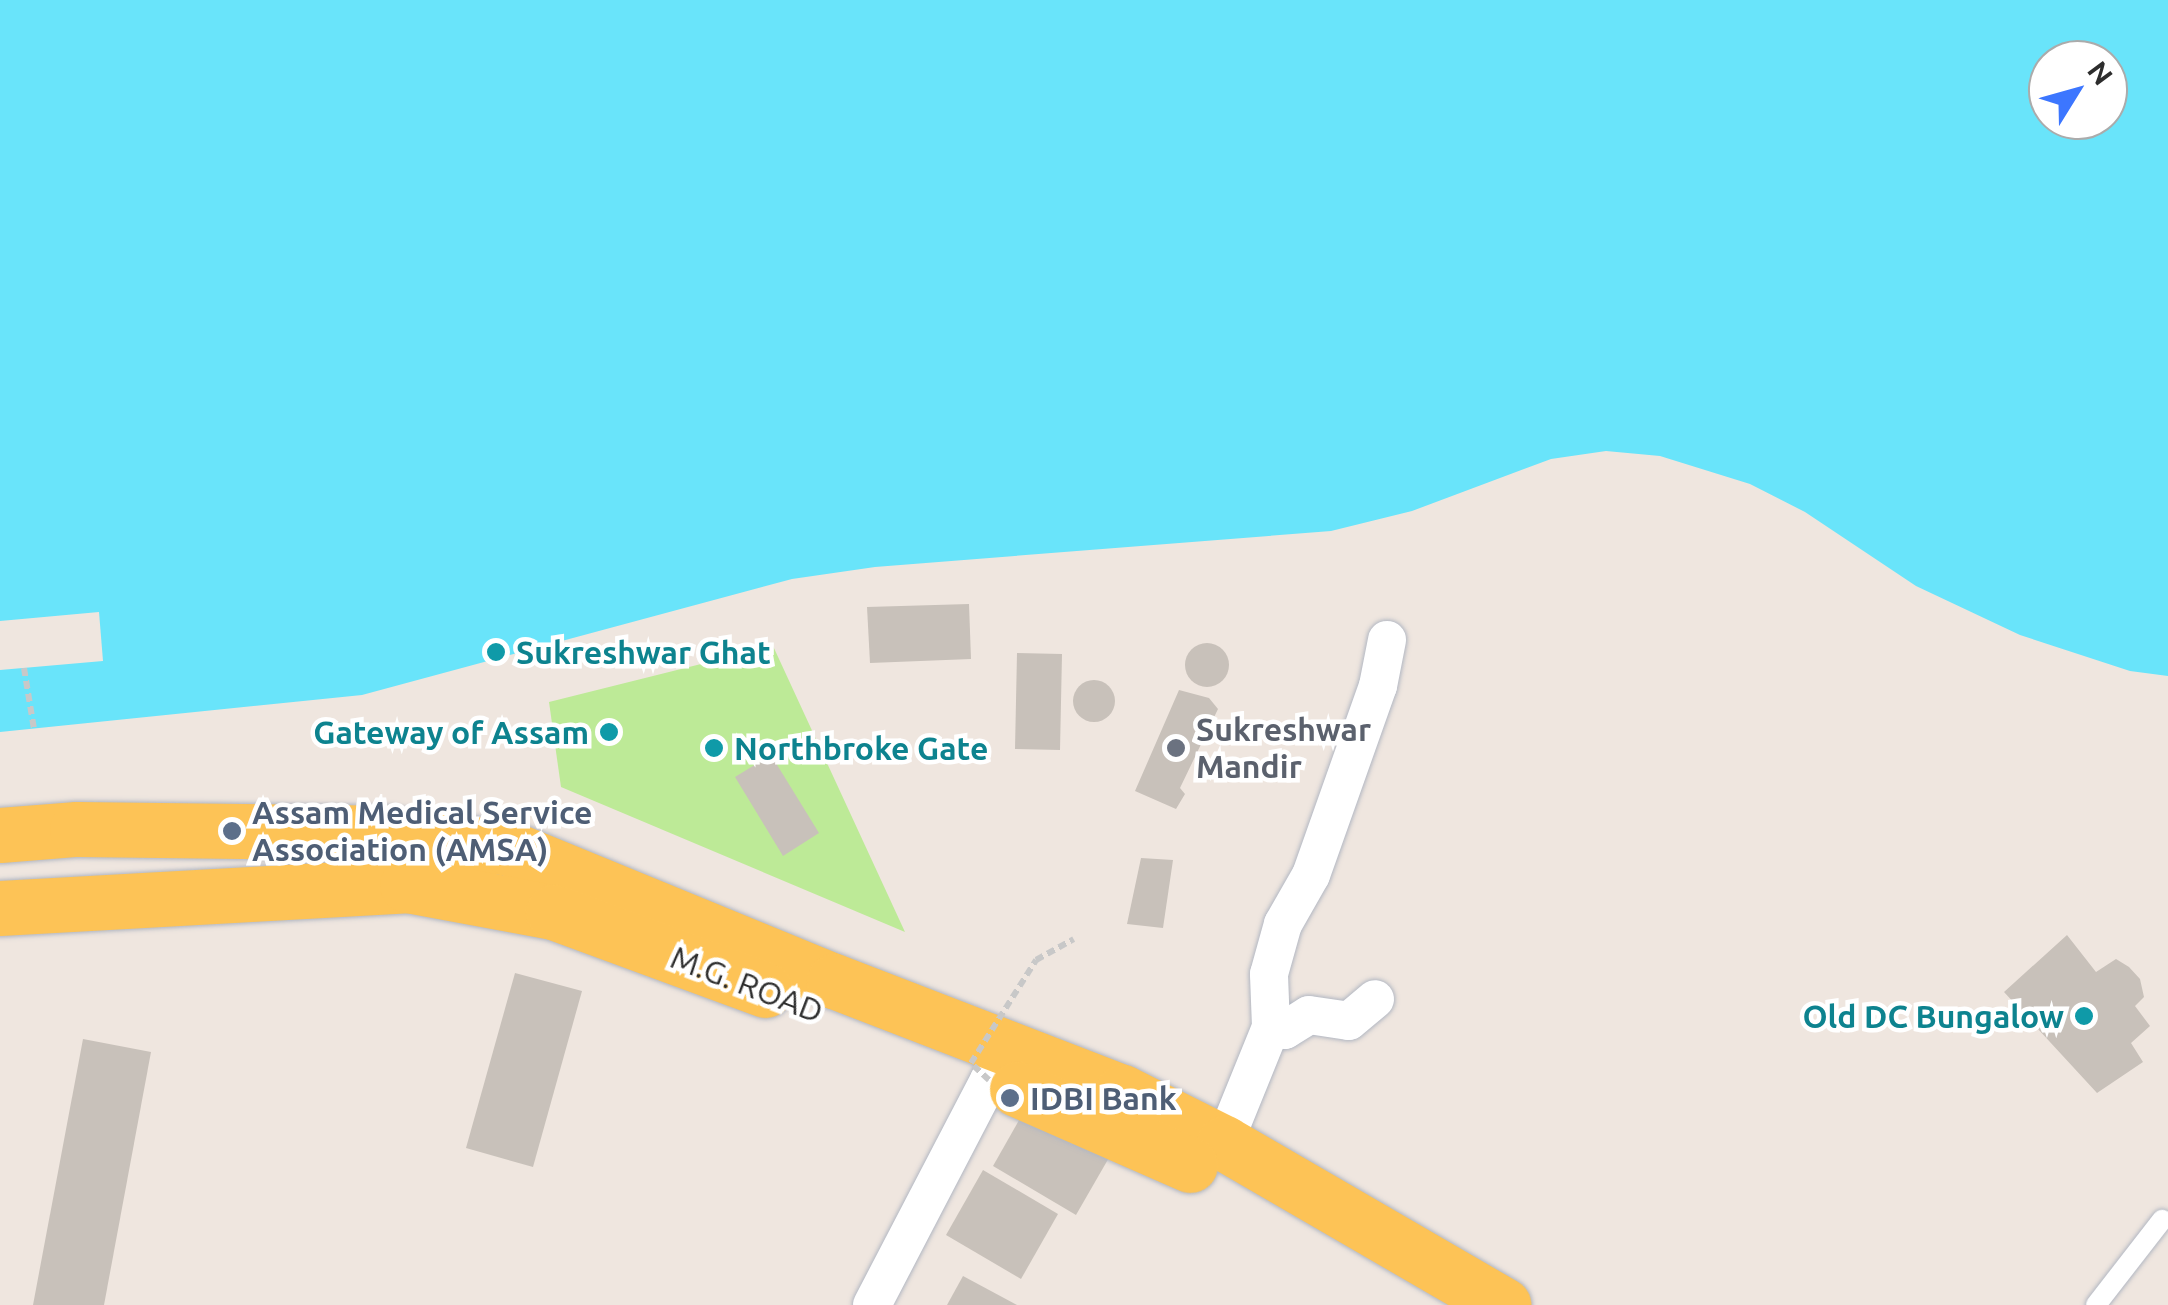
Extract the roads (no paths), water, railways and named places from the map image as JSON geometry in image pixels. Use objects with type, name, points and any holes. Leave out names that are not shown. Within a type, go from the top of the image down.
[{"type":"main road","points":[[0,835],[78,829],[387,833],[509,848],[576,872],[834,981],[1122,1092],[1224,1143],[1438,1297],[1504,1305]]},
{"type":"main road","points":[[382,886],[387,833]]},
{"type":"main road","name":"M.G. ROAD","points":[[0,908],[407,884],[553,912],[998,1082],[1212,1175],[1438,1297]]},
{"type":"street","points":[[1224,1143],[1272,1027],[1269,974],[1283,924],[1311,875],[1378,686],[1386,640]]},
{"type":"street","points":[[1272,1027],[1286,1030],[1310,1015],[1349,1021],[1374,999]]},
{"type":"street","points":[[872,1305],[998,1082]]},
{"type":"lane","points":[[2096,1305],[2162,1220]]},
{"type":"water","points":[[0,0],[2168,0],[2168,676],[2130,671],[2020,635],[1916,586],[1805,512],[1750,484],[1660,456],[1606,451],[1551,459],[1412,511],[1331,531],[875,567],[792,579],[362,695],[0,732]]},
{"type":"place","name":"Sukreshwar Ghat","points":[[496,652]]},
{"type":"place","name":"Gateway of Assam","points":[[609,732]]},
{"type":"place","name":"Northbroke Gate","points":[[714,748]]},
{"type":"place","name":"Sukreshwar Mandir","points":[[1176,748]]},
{"type":"place","name":"Assam Medical Service Association (AMSA)","points":[[232,831]]},
{"type":"place","name":"Old DC Bungalow","points":[[2084,1016]]},
{"type":"place","name":"IDBI Bank","points":[[1010,1098]]}]
